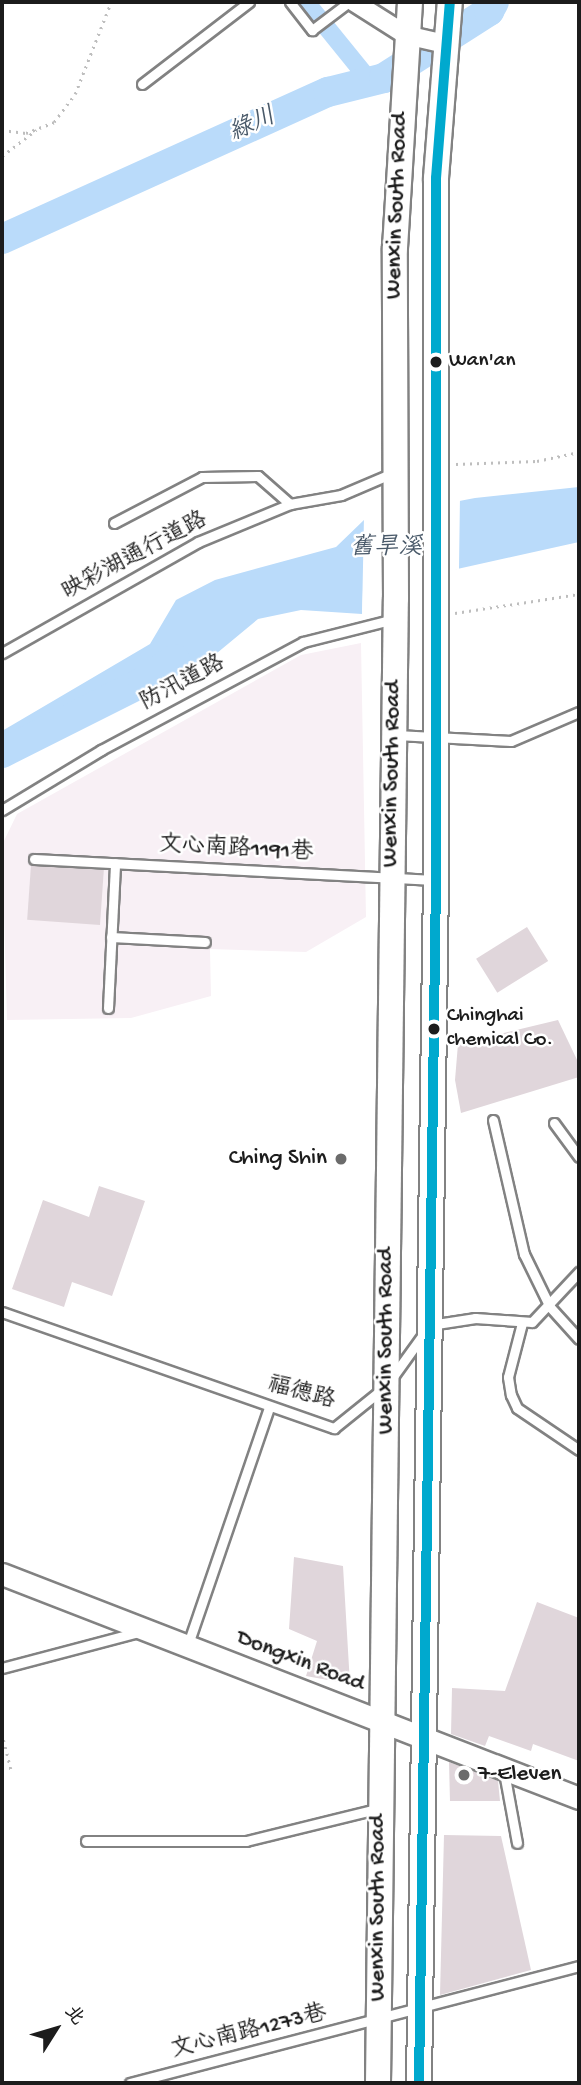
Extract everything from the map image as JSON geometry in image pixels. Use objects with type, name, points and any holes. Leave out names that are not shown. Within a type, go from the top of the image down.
[{"type":"main road","points":[[405,46],[410,2]]},
{"type":"main road","name":"Wenxin South Road","points":[[419,2083],[421,1739],[430,1325],[436,736],[443,611],[445,473],[436,178],[443,53],[450,2]]},
{"type":"main road","name":"Wenxin South Road","points":[[378,2083],[396,609],[395,247],[405,46]]},
{"type":"street","points":[[352,2],[405,46],[443,53]]},
{"type":"street","name":"Dongxin Road","points":[[2,1574],[421,1739],[579,1798]]},
{"type":"lane","points":[[142,84],[249,2]]},
{"type":"lane","points":[[290,2],[313,30],[352,2]]},
{"type":"lane","name":"映彩湖通行道路","points":[[2,653],[198,542],[290,505],[341,495],[396,475]]},
{"type":"lane","points":[[114,523],[202,477],[258,476],[290,505]]},
{"type":"lane","name":"防汛道路","points":[[2,810],[303,642],[396,609]]},
{"type":"lane","points":[[394,735],[512,741],[579,712]]},
{"type":"lane","name":"文心南路1191巷","points":[[34,859],[436,880]]},
{"type":"lane","points":[[108,1008],[115,863]]},
{"type":"lane","points":[[111,937],[205,942]]},
{"type":"lane","points":[[493,1120],[524,1254],[550,1307],[579,1339]]},
{"type":"lane","points":[[554,1123],[579,1157]]},
{"type":"lane","points":[[430,1325],[475,1318],[523,1323],[550,1307],[579,1272]]},
{"type":"lane","name":"福德路","points":[[2,1312],[334,1428],[388,1384],[430,1325]]},
{"type":"lane","points":[[523,1323],[508,1377],[510,1395],[517,1408],[579,1450]]},
{"type":"lane","points":[[187,1647],[269,1407]]},
{"type":"lane","points":[[2,1668],[143,1631]]},
{"type":"lane","points":[[504,1770],[517,1843]]},
{"type":"lane","points":[[86,1841],[246,1841],[380,1808]]},
{"type":"lane","name":"文心南路1273巷","points":[[130,2083],[579,1966]]},
{"type":"path","points":[[2,130],[26,133],[54,122],[75,94],[111,2]]},
{"type":"path","points":[[2,156],[39,128]]},
{"type":"path","points":[[445,473],[537,461],[579,452]]},
{"type":"path","points":[[443,611],[579,594]]},
{"type":"path","points":[[2,1732],[11,1770]]},
{"type":"shaded area","points":[[361,643],[366,917],[306,952],[210,949],[211,996],[131,1018],[7,1020],[2,845],[17,814],[301,655]]},
{"type":"water","name":"舊旱溪","points":[[579,487],[579,542],[363,590],[362,614],[301,610],[258,619],[211,658],[113,692],[63,730],[2,762],[2,731],[150,644],[176,600],[215,580],[336,547],[365,519],[475,498]]},
{"type":"pier","points":[[460,497],[459,569],[366,593],[362,616],[364,516]]},
{"type":"building","points":[[31,865],[104,870],[100,925],[27,920]]},
{"type":"building","points":[[527,927],[548,961],[497,993],[476,959]]},
{"type":"building","points":[[558,1020],[579,1064],[579,1077],[461,1113],[455,1080],[458,1044]]},
{"type":"building","points":[[99,1186],[145,1201],[112,1296],[72,1282],[64,1307],[12,1289],[43,1200],[89,1217]]},
{"type":"building","points":[[294,1557],[343,1566],[350,1684],[306,1676],[317,1641],[289,1629]]},
{"type":"building","points":[[537,1602],[579,1618],[579,1761],[533,1744],[531,1751],[489,1736],[485,1746],[451,1734],[452,1688],[505,1691]]},
{"type":"building","points":[[449,1762],[498,1781],[500,1801],[450,1801]]},
{"type":"building","points":[[444,1835],[501,1836],[531,1970],[440,1995]]},
{"type":"waterway","points":[[306,2],[370,81]]},
{"type":"waterway","name":"綠川","points":[[2,239],[328,92],[384,78],[489,11],[494,2]]},
{"type":"waterway","name":"舊旱溪","points":[[2,753],[143,682],[175,659]]},
{"type":"transit line","points":[[419,2083],[436,880],[436,178],[450,2]]},
{"type":"place","name":"Wan'an","points":[[436,362]]},
{"type":"place","name":"Chinghai chemical Co.","points":[[434,1029]]},
{"type":"place","name":"Ching Shin","points":[[341,1159]]},
{"type":"place","name":"7-Eleven","points":[[464,1775]]}]
